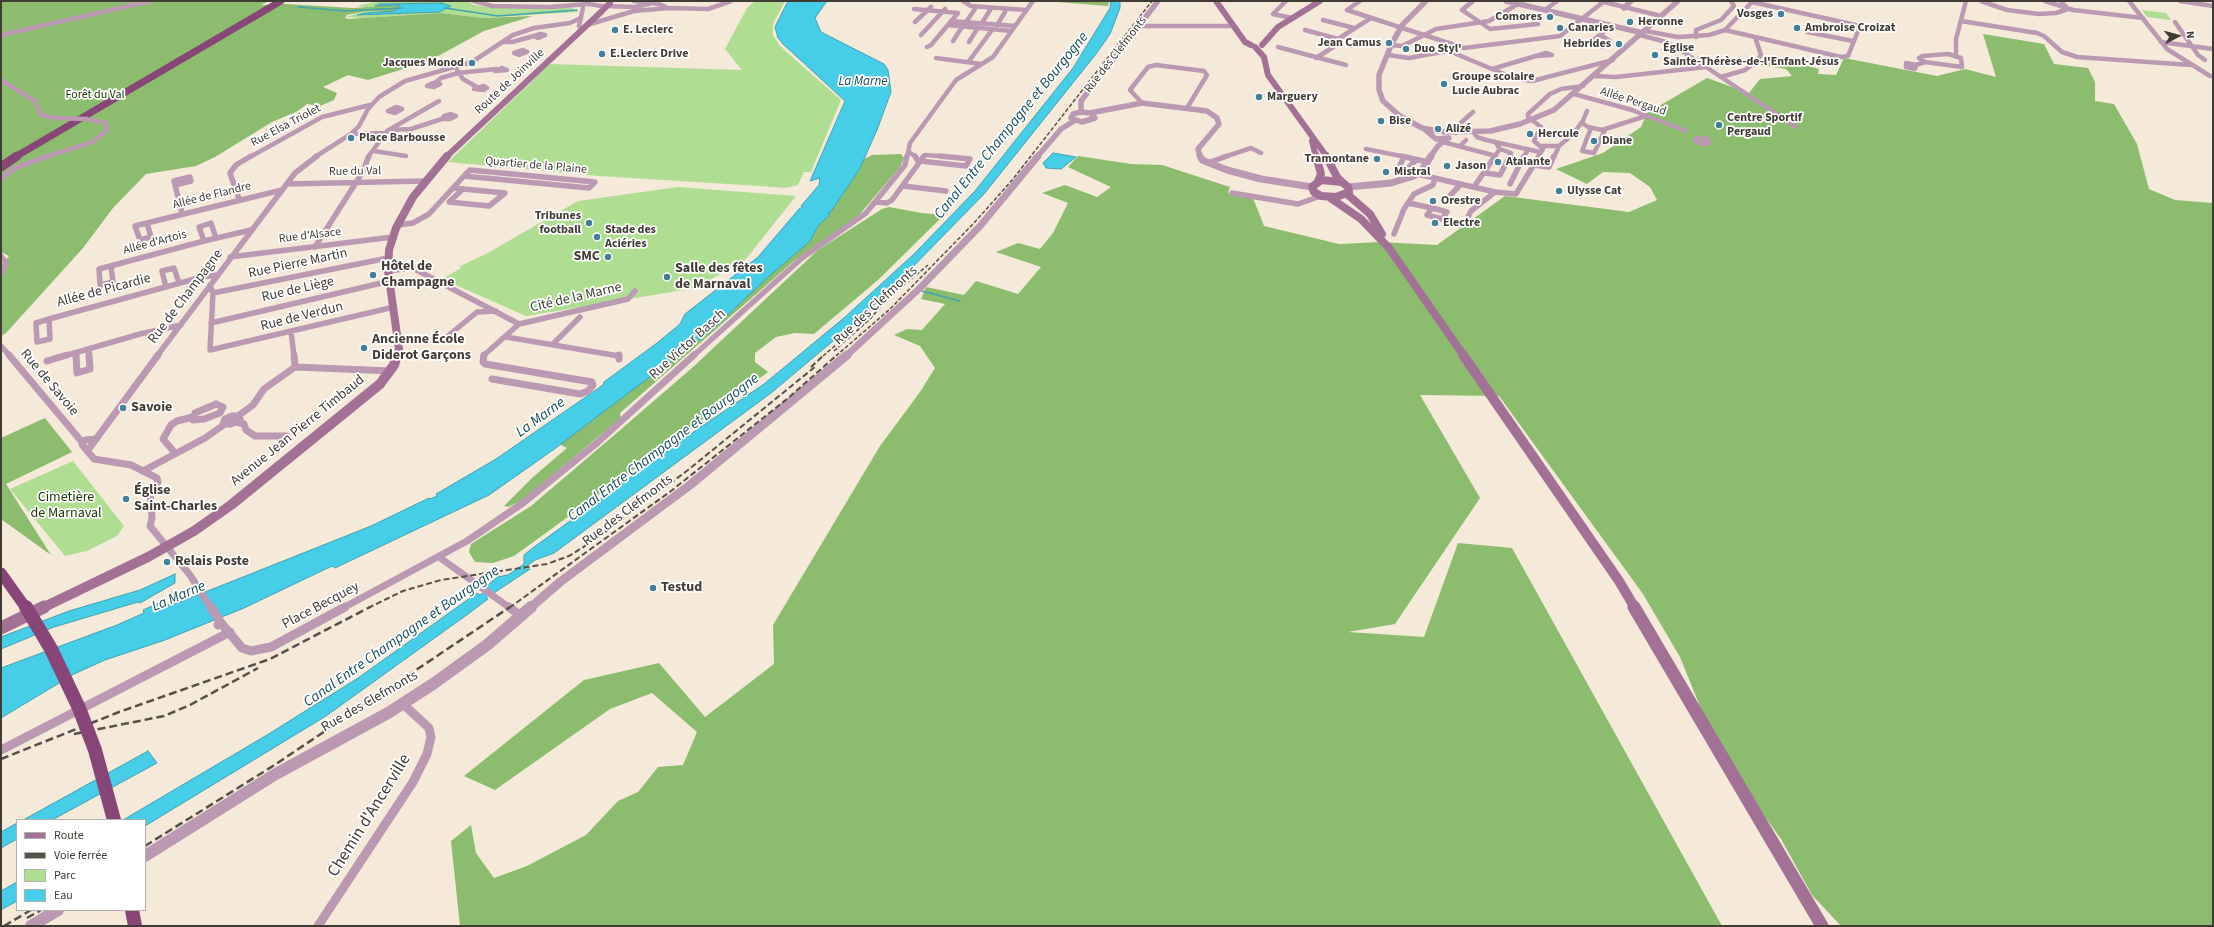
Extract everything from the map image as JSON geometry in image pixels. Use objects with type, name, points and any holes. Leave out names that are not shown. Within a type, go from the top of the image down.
[{"type":"highway","points":[[1,165],[278,1]]},
{"type":"highway","points":[[1,165],[281,1]]},
{"type":"highway","points":[[1,573],[33,619],[79,708],[95,750],[114,819]]},
{"type":"highway","points":[[132,911],[135,926]]},
{"type":"main road","points":[[1216,1],[1244,40],[1258,45],[1264,57],[1268,75],[1310,135],[1324,152],[1337,177],[1370,214],[1389,248],[1619,581],[1822,926]]},
{"type":"main road","points":[[1258,45],[1292,18],[1320,1]]},
{"type":"main road","name":"Route de Joinville","points":[[425,181],[438,165],[601,9],[611,2]]},
{"type":"main road","points":[[1310,135],[1321,172],[1318,181],[1312,187],[1314,192],[1325,196],[1361,219],[1389,248]]},
{"type":"main road","points":[[1318,181],[1330,180],[1346,188]]},
{"type":"main road","name":"Avenue Jean Pierre Timbaud","points":[[1,628],[167,547],[231,505],[364,399],[391,371],[397,359],[399,349],[388,264],[393,237],[398,225],[425,181]]},
{"type":"main road","points":[[1325,196],[1340,197],[1346,188]]},
{"type":"street","points":[[1,35],[152,1]]},
{"type":"street","points":[[474,1],[488,6],[588,6],[601,9],[635,7],[643,9]]},
{"type":"street","points":[[540,7],[541,1]]},
{"type":"street","points":[[634,1],[659,4],[662,8]]},
{"type":"street","points":[[565,25],[583,27],[643,9],[708,9],[721,6],[731,1]]},
{"type":"street","points":[[964,1],[966,4],[971,6],[1026,10]]},
{"type":"street","name":"Rue Victor Basch","points":[[439,557],[495,524],[571,466],[798,261],[856,221],[876,202],[905,165],[910,143],[956,80],[993,57],[1033,1]]},
{"type":"street","name":"Rue des Clefmonts","points":[[1081,112],[1081,101],[1158,1]]},
{"type":"street","points":[[1286,1],[1273,14],[1292,18]]},
{"type":"street","points":[[1360,1],[1347,10],[1464,48]]},
{"type":"street","points":[[1426,1],[1401,27],[1391,46],[1380,75],[1380,96],[1386,106],[1395,113],[1422,128],[1432,136],[1496,156]]},
{"type":"street","points":[[1473,1],[1461,9],[1492,30],[1538,24]]},
{"type":"street","points":[[1506,1],[1643,33],[1672,36],[1696,37],[1710,35],[1725,30],[1752,2],[1859,25],[1848,56],[1841,57],[1725,30]]},
{"type":"street","points":[[1545,10],[1556,1]]},
{"type":"street","points":[[1624,8],[1631,1]]},
{"type":"street","points":[[1432,136],[1444,141],[1465,137],[1474,133],[1509,127],[1554,110],[1613,60],[1678,1]]},
{"type":"street","points":[[1696,37],[1696,30],[1722,20],[1734,6],[1731,1]]},
{"type":"street","points":[[1956,56],[1956,39],[1966,1]]},
{"type":"street","points":[[1981,1],[2007,10],[2032,14],[2051,14],[2068,9]]},
{"type":"street","points":[[2045,1],[2068,9],[2143,18]]},
{"type":"street","points":[[2061,1],[2068,9]]},
{"type":"street","points":[[2129,1],[2167,49],[2210,76]]},
{"type":"street","points":[[2180,1],[2213,6]]},
{"type":"street","points":[[1388,54],[1404,58],[1413,58],[1464,48],[1560,36],[1601,2],[1661,16]]},
{"type":"street","points":[[643,9],[649,4]]},
{"type":"street","points":[[1391,46],[1402,46],[1423,34],[1436,29],[1489,21],[1518,4]]},
{"type":"street","points":[[583,27],[581,20],[588,6]]},
{"type":"street","points":[[915,22],[930,7]]},
{"type":"street","points":[[914,9],[930,7],[957,12],[950,23],[931,45],[927,47]]},
{"type":"street","points":[[921,35],[945,9]]},
{"type":"street","points":[[966,22],[975,9]]},
{"type":"street","points":[[982,23],[990,10]]},
{"type":"street","points":[[997,24],[1005,12]]},
{"type":"street","points":[[1461,25],[1470,16]]},
{"type":"street","points":[[1338,39],[1371,18]]},
{"type":"street","points":[[435,83],[441,78],[482,57],[502,42],[526,30],[565,25],[581,20]]},
{"type":"street","points":[[1323,20],[1354,28]]},
{"type":"street","points":[[950,23],[966,22],[1015,26]]},
{"type":"street","points":[[1961,22],[2037,33],[2044,36],[2062,52],[2077,57],[2191,65]]},
{"type":"street","points":[[2175,22],[2198,56],[2205,60]]},
{"type":"street","points":[[950,23],[962,27],[1011,31]]},
{"type":"street","points":[[1140,26],[1234,26]]},
{"type":"street","points":[[1592,41],[1611,26]]},
{"type":"street","points":[[953,41],[962,27]]},
{"type":"street","points":[[969,42],[977,28]]},
{"type":"street","points":[[969,61],[992,30]]},
{"type":"street","points":[[1305,30],[1338,39],[1342,42],[1316,58]]},
{"type":"street","points":[[1807,31],[1854,41]]},
{"type":"street","points":[[1643,33],[1666,42],[1796,127]]},
{"type":"street","points":[[1600,35],[1606,37],[1610,41],[1608,45],[1602,47]]},
{"type":"street","points":[[502,42],[512,42],[534,36]]},
{"type":"street","points":[[1666,42],[1672,36]]},
{"type":"street","points":[[1721,77],[1749,68],[1757,61],[1761,55],[1755,37]]},
{"type":"street","points":[[512,42],[510,46],[518,51]]},
{"type":"street","points":[[2161,42],[2213,49]]},
{"type":"street","points":[[1278,47],[1346,65]]},
{"type":"street","points":[[1449,51],[1516,79],[1532,82],[1613,60]]},
{"type":"street","points":[[1948,54],[1962,59],[1962,67],[1925,62],[1920,60],[1920,56],[1948,54]]},
{"type":"street","points":[[1492,69],[1536,56]]},
{"type":"street","points":[[936,58],[969,61],[981,64]]},
{"type":"street","points":[[1916,65],[1925,62]]},
{"type":"street","points":[[1142,103],[1130,90],[1148,66],[1156,65],[1204,71],[1207,75],[1187,108]]},
{"type":"street","points":[[1594,76],[1616,77],[1706,67]]},
{"type":"street","points":[[351,134],[359,126],[370,105],[384,93],[405,82],[457,70],[496,69]]},
{"type":"street","points":[[457,70],[464,79],[477,87]]},
{"type":"street","points":[[1,80],[35,101],[41,115],[56,118],[87,119],[106,123],[107,130],[93,142],[26,163],[13,169],[1,179]]},
{"type":"street","points":[[1541,149],[1534,142],[1541,127],[1528,114],[1550,94],[1561,89],[1583,86]]},
{"type":"street","name":"Allée Pergaud","points":[[1574,94],[1646,116],[1686,131]]},
{"type":"street","points":[[315,247],[362,173],[365,162],[387,131],[403,120],[438,101]]},
{"type":"street","points":[[1092,115],[1088,122],[1074,121],[1071,118],[1071,115],[1081,112],[1092,115],[1142,103],[1187,108],[1210,113],[1219,122],[1219,126],[1203,141],[1198,149],[1199,156],[1208,163],[1261,179],[1312,187]]},
{"type":"street","name":"Rue Elsa Triolet","points":[[239,199],[230,173],[243,160],[322,117],[357,106],[370,105]]},
{"type":"street","points":[[400,111],[404,114],[403,120]]},
{"type":"street","points":[[1533,165],[1549,167],[1559,146],[1573,134],[1582,122],[1587,111]]},
{"type":"street","points":[[1456,133],[1455,128],[1473,112]]},
{"type":"street","points":[[1582,122],[1591,128],[1605,130],[1646,116]]},
{"type":"street","points":[[351,134],[411,129],[442,119]]},
{"type":"street","name":"Rue des Clefmonts","points":[[146,855],[290,765],[403,704],[476,654],[560,582],[690,485],[754,434],[868,337],[960,248],[1005,198],[1054,136],[1074,121]]},
{"type":"street","points":[[1417,174],[1428,162],[1448,134],[1422,128]]},
{"type":"street","points":[[1591,128],[1582,151],[1594,153],[1605,130]]},
{"type":"street","points":[[411,129],[407,137],[408,140],[427,137]]},
{"type":"street","points":[[1432,136],[1441,132],[1456,133],[1465,137]]},
{"type":"street","points":[[1474,133],[1477,137],[1528,149],[1541,149],[1559,146]]},
{"type":"street","name":"Rue de Champagne","points":[[87,442],[106,425],[230,257],[300,167],[351,134]]},
{"type":"street","points":[[1460,146],[1465,137]]},
{"type":"street","points":[[1485,173],[1500,175],[1509,161],[1511,153],[1500,149],[1496,142]]},
{"type":"street","points":[[1208,163],[1251,148],[1261,153]]},
{"type":"street","points":[[1366,149],[1428,162]]},
{"type":"street","points":[[1474,187],[1500,149]]},
{"type":"street","points":[[1510,184],[1528,149]]},
{"type":"street","points":[[1346,188],[1391,182],[1417,174],[1495,192],[1516,194],[1541,149]]},
{"type":"street","points":[[374,151],[406,156]]},
{"type":"street","points":[[876,202],[890,202],[920,162],[925,154],[970,159],[966,166],[920,162],[914,154],[909,152]]},
{"type":"street","points":[[1404,157],[1399,167],[1406,170]]},
{"type":"street","points":[[1397,174],[1406,170],[1416,160]]},
{"type":"street","name":"Quartier de la Plaine","points":[[470,170],[595,182],[589,188],[464,176],[470,170]]},
{"type":"street","points":[[398,225],[413,223],[429,214],[464,176]]},
{"type":"street","points":[[1394,234],[1408,202],[1414,194],[1433,185],[1435,178]]},
{"type":"street","name":"Rue du Val","points":[[287,184],[425,181]]},
{"type":"street","points":[[1446,200],[1461,184]]},
{"type":"street","points":[[175,185],[182,213]]},
{"type":"street","points":[[902,186],[946,191]]},
{"type":"street","points":[[453,188],[505,193],[489,206],[449,202],[463,189]]},
{"type":"street","name":"Allée de Flandre","points":[[147,223],[239,199],[282,190]]},
{"type":"street","points":[[1467,219],[1471,211],[1495,192]]},
{"type":"street","points":[[1232,193],[1298,204],[1325,196]]},
{"type":"street","points":[[1408,202],[1432,208]]},
{"type":"street","name":"Allée d'Artois","points":[[204,241],[199,227],[211,223],[216,238]]},
{"type":"street","name":"Allée d'Artois","points":[[111,266],[251,230]]},
{"type":"street","name":"Rue d'Alsace","points":[[230,257],[393,237]]},
{"type":"street","points":[[1,256],[6,264],[1,273]]},
{"type":"street","name":"Rue Pierre Martin","points":[[213,294],[388,264],[412,268],[479,302]]},
{"type":"street","name":"Allée de Picardie","points":[[166,287],[162,271],[174,268],[179,284]]},
{"type":"street","name":"Allée de Picardie","points":[[49,319],[166,287],[217,275]]},
{"type":"street","name":"Rue de Liège","points":[[211,323],[390,281]]},
{"type":"street","points":[[210,285],[213,294],[211,323]]},
{"type":"street","name":"Cité de la Marne","points":[[519,324],[628,299],[635,291]]},
{"type":"street","points":[[477,312],[479,302],[519,324],[483,356],[483,362],[485,364],[592,382],[593,385],[588,391],[580,394],[492,379]]},
{"type":"street","name":"Rue de Verdun","points":[[211,323],[209,349],[216,350],[394,307]]},
{"type":"street","points":[[448,336],[477,312],[496,311]]},
{"type":"street","points":[[553,344],[580,317]]},
{"type":"street","points":[[47,361],[181,325]]},
{"type":"street","points":[[291,332],[295,367]]},
{"type":"street","points":[[506,337],[619,355],[619,359]]},
{"type":"street","name":"Rue de Savoie","points":[[1,346],[87,442],[94,459],[131,465],[152,474],[157,478],[158,482],[150,494],[150,510],[152,518],[150,526],[167,547]]},
{"type":"street","points":[[76,353],[78,373],[90,369],[89,349]]},
{"type":"street","points":[[143,471],[205,438],[226,421],[237,419],[253,405],[264,389],[295,367],[306,369],[391,371]]},
{"type":"street","points":[[175,453],[162,439],[171,425],[177,421],[193,417],[201,410],[216,404],[223,407],[220,413],[198,420],[193,420],[193,417]]},
{"type":"street","points":[[220,413],[226,421]]},
{"type":"street","points":[[237,419],[244,424],[246,430],[255,436],[287,436]]},
{"type":"street","name":"Place Becquey","points":[[167,547],[190,575],[219,624],[230,632],[242,648],[247,650],[271,647],[439,557]]},
{"type":"street","points":[[439,557],[521,616]]},
{"type":"street","points":[[1,750],[230,632]]},
{"type":"street","name":"Chemin d'Ancerville","points":[[318,926],[425,760],[430,744],[429,728],[403,704]]},
{"type":"street","points":[[31,926],[56,911]]},
{"type":"green space","name":"Forêt du Val","points":[[1,1],[269,1],[261,5],[286,4],[353,8],[399,5],[400,8],[394,11],[367,11],[347,15],[345,18],[348,19],[440,13],[483,18],[533,16],[484,31],[429,61],[368,80],[348,75],[323,87],[337,93],[334,100],[320,106],[307,104],[298,111],[272,122],[215,157],[196,166],[146,174],[113,208],[83,248],[6,333],[1,336],[1,266],[9,256],[1,252]]},
{"type":"green space","points":[[379,1],[469,1],[474,5],[488,7],[572,8],[579,12],[483,18],[440,13],[364,18],[345,17],[367,11],[394,11],[357,6]]},
{"type":"green space","points":[[755,1],[785,1],[773,24],[773,35],[780,46],[841,100],[811,172],[804,172],[798,185],[786,188],[599,176],[448,162],[550,64],[742,70],[725,49],[747,8]]},
{"type":"green space","points":[[1044,1],[1109,1],[1108,6]]},
{"type":"green space","points":[[2142,10],[2166,13],[2171,20],[2147,17]]},
{"type":"green space","points":[[1983,34],[2044,44],[2054,64],[2088,68],[2095,82],[2095,101],[2114,104],[2137,144],[2149,189],[2175,200],[2213,203],[2213,926],[1841,926],[1812,895],[1781,839],[1718,751],[1680,657],[1643,594],[1499,396],[1420,395],[1480,498],[1395,624],[1348,632],[1424,637],[1458,543],[1512,548],[1722,926],[460,926],[451,841],[471,825],[476,853],[494,878],[527,866],[586,835],[618,801],[638,792],[658,767],[683,765],[697,732],[652,693],[610,709],[495,790],[464,776],[584,680],[659,663],[705,717],[774,664],[773,625],[880,446],[920,392],[935,368],[920,346],[894,335],[907,329],[922,330],[945,304],[921,299],[926,287],[964,295],[976,281],[1018,294],[1041,267],[996,252],[1018,243],[1040,249],[1053,233],[1068,203],[1042,193],[1065,185],[1097,197],[1111,187],[1068,167],[1078,156],[1131,164],[1162,165],[1230,187],[1228,193],[1253,198],[1264,226],[1339,244],[1380,242],[1437,245],[1505,196],[1629,212],[1657,200],[1650,187],[1630,173],[1603,172],[1587,184],[1556,169],[1603,153],[1641,127],[1647,113],[1707,78],[1749,93],[1760,79],[1792,76],[1786,69],[1756,64],[1766,57],[1785,63],[1794,62],[1819,69],[1818,74],[1836,75],[1844,58],[1937,76],[1965,69],[1996,77]]},
{"type":"green space","points":[[901,154],[904,158],[900,167],[859,215],[794,261],[620,413],[621,418],[521,501],[508,507],[504,506],[533,477],[567,448],[557,443],[655,369],[860,161],[872,155]]},
{"type":"green space","points":[[678,187],[796,196],[746,259],[739,263],[740,266],[731,268],[696,288],[526,316],[442,279],[461,268],[460,266],[486,254],[578,201]]},
{"type":"green space","points":[[889,207],[944,215],[878,280],[814,334],[795,333],[776,337],[755,353],[755,362],[768,372],[514,556],[493,563],[475,562],[469,552],[471,544],[531,506],[693,367],[818,250],[882,209]]},
{"type":"green space","points":[[45,418],[72,452],[6,484],[51,555],[1,519],[1,438]]},
{"type":"green space","name":"Cimetière de Marnaval","points":[[73,461],[124,526],[117,536],[87,551],[65,556],[10,489]]},
{"type":"water","name":"La Marne","points":[[788,1],[827,1],[815,18],[821,32],[884,64],[888,70],[891,92],[877,130],[859,170],[832,210],[828,213],[830,214],[818,226],[810,241],[768,277],[712,330],[553,450],[489,495],[335,568],[332,566],[244,608],[165,640],[105,660],[74,674],[1,718],[1,668],[117,625],[144,613],[143,610],[159,603],[169,605],[177,603],[243,577],[371,526],[429,498],[430,499],[437,496],[436,494],[496,459],[603,385],[604,382],[680,324],[685,314],[758,257],[799,209],[803,207],[801,206],[819,185],[820,178],[810,181],[845,101],[778,38],[775,27]]},
{"type":"water","points":[[1111,1],[1120,1],[1120,8],[1110,34],[1096,54],[984,194],[896,284],[851,326],[771,393],[554,553],[535,560],[523,569],[530,569],[494,593],[492,592],[486,596],[488,599],[468,614],[326,716],[146,825],[146,819],[125,819],[267,735],[358,678],[477,593],[480,595],[488,589],[486,587],[497,577],[508,575],[524,564],[524,555],[534,547],[692,433],[764,384],[845,317],[914,254],[975,191],[1073,68],[1110,8]]},
{"type":"water","points":[[441,3],[451,6],[439,12],[357,15],[394,11],[400,8],[399,5],[375,6],[380,4]]},
{"type":"water","points":[[1053,153],[1076,157],[1061,169],[1046,168],[1043,163]]},
{"type":"water","name":"La Marne","points":[[175,574],[175,583],[140,603],[138,602],[54,627],[1,649],[1,637],[69,611],[140,590]]},
{"type":"water","points":[[148,751],[157,763],[54,819],[25,819]]},
{"type":"water","points":[[16,824],[16,840],[1,848],[1,832]]},
{"type":"water","points":[[16,883],[16,902],[1,910],[1,891]]},
{"type":"waterway","points":[[298,7],[346,11],[402,8]]},
{"type":"waterway","points":[[445,8],[498,16],[577,10]]},
{"type":"waterway","points":[[922,291],[960,301]]},
{"type":"railway","points":[[836,356],[890,309],[974,223],[1013,179],[1152,1]]},
{"type":"railway","points":[[886,301],[928,265]]},
{"type":"railway","points":[[834,351],[870,319],[886,301]]},
{"type":"railway","points":[[823,356],[836,345]]},
{"type":"railway","points":[[811,367],[824,355]]},
{"type":"railway","points":[[509,608],[671,491],[787,399],[837,355]]},
{"type":"railway","points":[[369,607],[403,591],[441,580],[547,564],[569,556],[593,541],[688,470],[816,366]]},
{"type":"railway","points":[[1,759],[119,712],[270,659],[369,607]]},
{"type":"railway","points":[[146,845],[273,766],[510,607]]},
{"type":"railway","points":[[74,734],[164,716],[190,705],[258,668]]},
{"type":"railway","points":[[4,926],[29,911]]},
{"type":"railway","points":[[27,918],[39,911]]},
{"type":"place","name":"Vosges","points":[[1781,14]]},
{"type":"place","name":"Comores","points":[[1550,17]]},
{"type":"place","name":"Heronne","points":[[1630,22]]},
{"type":"place","name":"Canaries","points":[[1560,28]]},
{"type":"place","name":"Ambroise Croizat","points":[[1797,28]]},
{"type":"place","name":"E. Leclerc","points":[[615,30]]},
{"type":"place","name":"Jean Camus","points":[[1389,43]]},
{"type":"place","name":"Hebrides","points":[[1619,44]]},
{"type":"place","name":"Duo Styl'","points":[[1406,49]]},
{"type":"place","name":"E.Leclerc Drive","points":[[602,54]]},
{"type":"place","name":"Église Sainte-Thérèse-de-l'Enfant-Jésus","points":[[1655,55]]},
{"type":"place","name":"Jacques Monod","points":[[472,63]]},
{"type":"place","name":"Groupe scolaire Lucie Aubrac","points":[[1444,84]]},
{"type":"place","name":"Marguery","points":[[1259,97]]},
{"type":"place","name":"Bise","points":[[1381,121]]},
{"type":"place","name":"Centre Sportif Pergaud","points":[[1719,125]]},
{"type":"place","name":"Alizé","points":[[1438,129]]},
{"type":"place","name":"Hercule","points":[[1530,134]]},
{"type":"place","name":"Place Barbousse","points":[[351,138]]},
{"type":"place","name":"Diane","points":[[1594,141]]},
{"type":"place","name":"Tramontane","points":[[1377,159]]},
{"type":"place","name":"Atalante","points":[[1498,162]]},
{"type":"place","name":"Jason","points":[[1447,166]]},
{"type":"place","name":"Mistral","points":[[1386,172]]},
{"type":"place","name":"Ulysse Cat","points":[[1559,191]]},
{"type":"place","name":"Orestre","points":[[1433,201]]},
{"type":"place","name":"Tribunes football","points":[[589,223]]},
{"type":"place","name":"Electre","points":[[1435,223]]},
{"type":"place","name":"Stade des Aciéries","points":[[597,237]]},
{"type":"place","name":"SMC","points":[[608,257]]},
{"type":"place","name":"Hôtel de Champagne","points":[[373,275]]},
{"type":"place","name":"Salle des fêtes de Marnaval","points":[[667,277]]},
{"type":"place","name":"Ancienne École Diderot Garçons","points":[[364,348]]},
{"type":"place","name":"Savoie","points":[[123,408]]},
{"type":"place","name":"Église Saint-Charles","points":[[126,499]]},
{"type":"place","name":"Relais Poste","points":[[167,562]]},
{"type":"place","name":"Testud","points":[[653,588]]},
{"type":"water label","name":"Canal Entre Champagne et Bourgogne","points":[[1012,126]]},
{"type":"water label","name":"Canal Entre Champagne et Bourgogne","points":[[664,448]]},
{"type":"water label","name":"Canal Entre Champagne et Bourgogne","points":[[402,637]]}]
